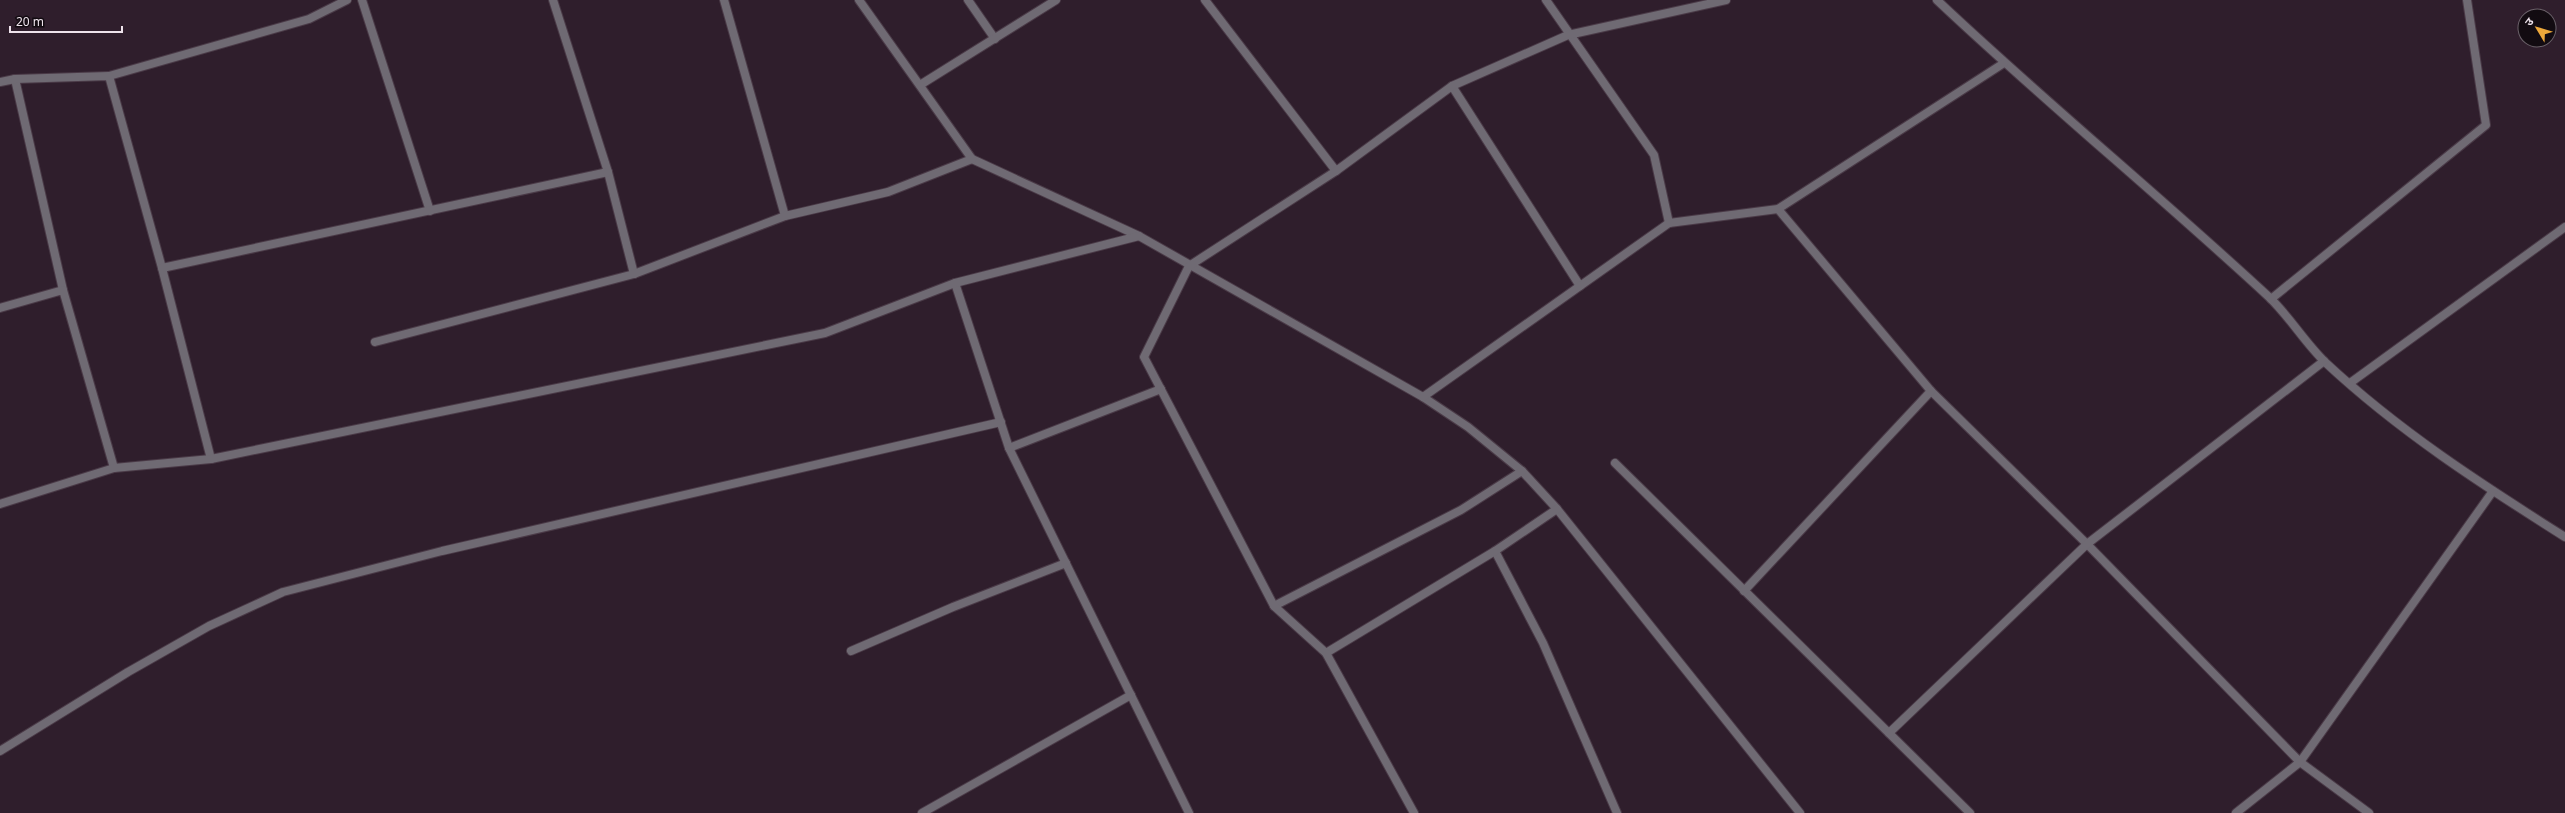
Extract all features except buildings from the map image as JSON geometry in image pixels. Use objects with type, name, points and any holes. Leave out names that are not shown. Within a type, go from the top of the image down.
[{"type":"street","points":[[0,82],[15,79],[109,76],[309,19],[348,0]]},
{"type":"street","points":[[362,0],[430,211]]},
{"type":"street","points":[[553,0],[608,172],[634,274]]},
{"type":"street","points":[[724,0],[785,216]]},
{"type":"street","points":[[859,0],[972,159],[1139,236],[1189,266],[1423,397],[1468,427],[1522,471],[1557,509],[1800,813]]},
{"type":"street","points":[[968,0],[995,39]]},
{"type":"street","points":[[920,86],[1056,0]]},
{"type":"street","points":[[1205,0],[1336,171]]},
{"type":"street","points":[[1546,0],[1568,34],[1654,155],[1669,223]]},
{"type":"street","points":[[1414,813],[1326,653],[1274,606],[1144,357],[1189,266],[1336,171],[1452,86],[1568,34],[1726,0]]},
{"type":"street","points":[[1937,0],[2004,64],[2271,299],[2324,361],[2392,421],[2493,491],[2565,537]]},
{"type":"street","points":[[2271,299],[2486,126],[2467,0]]},
{"type":"street","points":[[1423,397],[1669,223],[1778,209],[2004,64]]},
{"type":"street","points":[[109,76],[162,268],[211,459]]},
{"type":"street","points":[[15,79],[63,290],[114,468]]},
{"type":"street","points":[[1452,86],[1580,286]]},
{"type":"street","points":[[375,342],[634,274],[785,216],[888,192],[972,159]]},
{"type":"street","points":[[162,268],[608,172]]},
{"type":"street","points":[[1778,209],[1931,391],[2087,544],[2300,762],[2369,813]]},
{"type":"street","points":[[2350,384],[2565,227]]},
{"type":"street","points":[[0,504],[114,468],[211,459],[825,333],[955,283],[1139,236]]},
{"type":"street","points":[[955,283],[1009,448],[1189,813]]},
{"type":"street","points":[[0,308],[63,290]]},
{"type":"street","points":[[1889,733],[2087,544],[2324,361]]},
{"type":"street","points":[[1009,448],[1160,389]]},
{"type":"street","points":[[1744,591],[1931,391]]},
{"type":"street","points":[[0,751],[202,630],[283,592],[442,551],[1001,422]]},
{"type":"street","points":[[1615,463],[1970,813]]},
{"type":"street","points":[[1274,606],[1461,510],[1522,471]]},
{"type":"street","points":[[2236,813],[2300,762],[2493,491]]},
{"type":"street","points":[[1326,653],[1496,551],[1557,509]]},
{"type":"street","points":[[1496,551],[1543,643],[1617,813]]},
{"type":"street","points":[[851,651],[953,607],[1066,563]]},
{"type":"street","points":[[922,813],[1131,696]]}]
